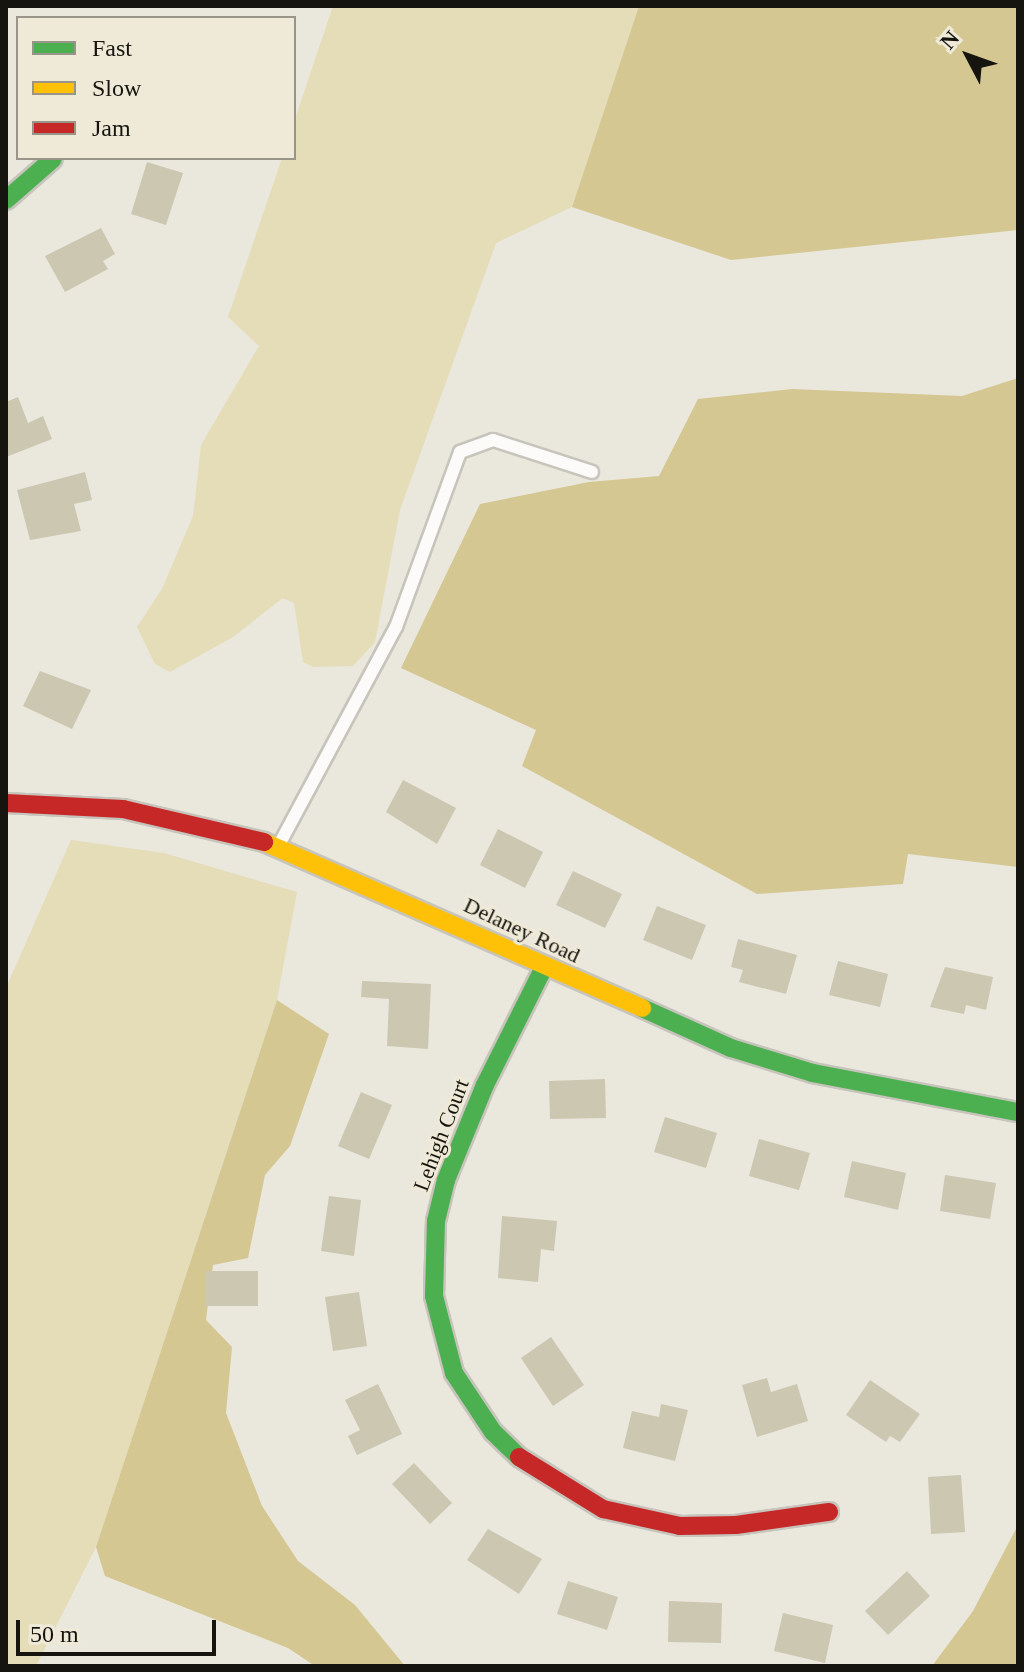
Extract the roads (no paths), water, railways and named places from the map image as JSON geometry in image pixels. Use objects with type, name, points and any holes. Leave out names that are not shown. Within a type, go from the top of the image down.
[{"type":"street","points":[[6,200],[52,160]]},
{"type":"street","name":"Delaney Road","points":[[6,803],[123,809],[192,821],[279,846],[731,1048],[813,1073],[1018,1112]]},
{"type":"street","name":"Lehigh Court","points":[[544,967],[485,1085],[446,1180],[436,1221],[434,1296],[454,1373],[493,1432],[521,1459],[603,1509],[680,1526],[736,1525],[829,1512]]},
{"type":"lane","points":[[279,846],[396,627],[460,452],[493,440],[592,472]]}]
